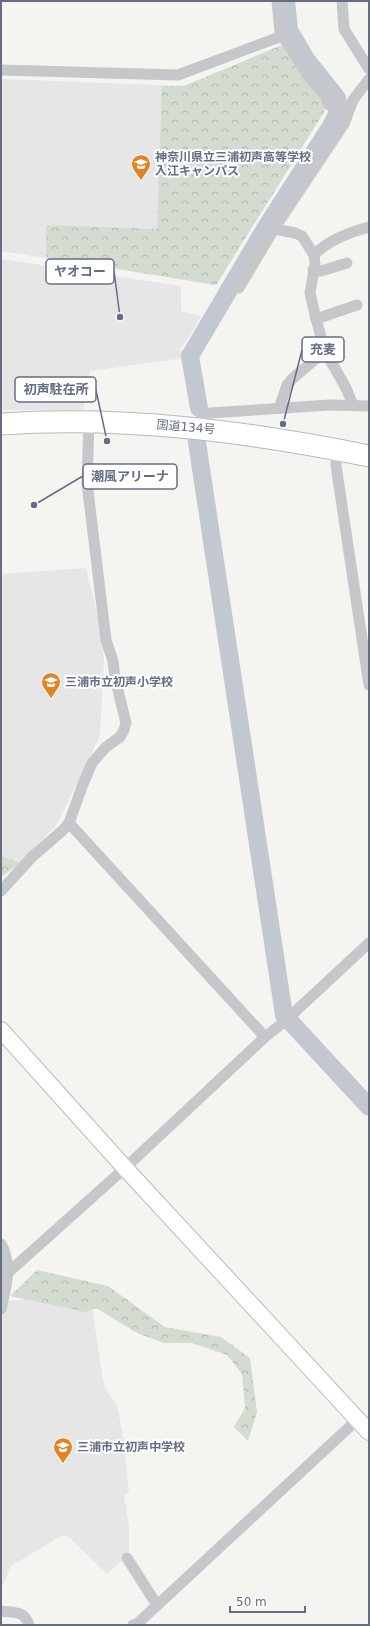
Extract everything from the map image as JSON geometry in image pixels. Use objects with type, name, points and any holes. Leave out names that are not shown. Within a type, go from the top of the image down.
[{"type":"highway","name":"国道134号","points":[[1,424],[88,421],[198,428],[292,441],[369,456]]},
{"type":"street","points":[[277,1],[280,32],[309,77],[325,95],[329,105],[348,105]]},
{"type":"street","points":[[342,1],[344,29],[369,69]]},
{"type":"street","points":[[1,70],[178,74],[282,36]]},
{"type":"street","points":[[239,288],[274,229],[344,124],[348,105],[369,79]]},
{"type":"street","points":[[314,255],[319,249],[352,232],[369,227]]},
{"type":"street","points":[[274,229],[295,233],[302,236],[314,255],[315,264],[310,293],[316,319],[325,351],[346,388],[353,405]]},
{"type":"street","points":[[313,270],[321,271],[346,263]]},
{"type":"street","points":[[316,319],[357,304]]},
{"type":"street","points":[[279,408],[287,385],[325,351]]},
{"type":"street","points":[[198,428],[201,417],[205,413],[279,408],[353,405],[369,406]]},
{"type":"street","points":[[1,891],[33,856],[62,831],[68,823],[92,763],[106,747],[120,737],[126,724],[115,678],[114,661],[106,640],[87,483],[88,421]]},
{"type":"street","points":[[337,450],[336,466],[369,685]]},
{"type":"street","points":[[68,823],[265,1036]]},
{"type":"street","points":[[5,1276],[125,1168],[265,1036],[288,1018],[369,943]]},
{"type":"street","points":[[1,1030],[125,1168],[369,1432]]},
{"type":"street","points":[[1,1244],[7,1258],[1,1309]]},
{"type":"street","points":[[133,1625],[138,1623],[358,1420]]},
{"type":"street","points":[[127,1558],[157,1605]]},
{"type":"street","points":[[1,1611],[22,1614],[26,1618],[29,1625]]},
{"type":"shaded area","name":"神奈川県立三浦初声高等学校 入江キャンパス","points":[[282,45],[324,112],[216,285],[1,251],[1,79],[184,86]]},
{"type":"shaded area","points":[[1,259],[181,286],[181,311],[201,316],[186,342],[177,351],[183,350],[184,358],[90,371],[83,410],[1,410]]},
{"type":"shaded area","name":"三浦市立初声小学校","points":[[86,568],[99,621],[104,661],[100,736],[57,824],[21,863],[1,856],[1,574]]},
{"type":"shaded area","name":"三浦市立初声中学校","points":[[37,1298],[92,1308],[103,1380],[105,1388],[117,1406],[123,1436],[129,1492],[124,1495],[129,1526],[129,1554],[107,1574],[69,1537],[63,1535],[11,1566],[1,1589],[1,1324],[5,1305],[8,1301]]},
{"type":"green space","points":[[282,45],[325,104],[324,112],[216,285],[46,257],[46,225],[157,229],[162,86],[184,86]]},
{"type":"green space","points":[[1,856],[21,863],[1,877]]},
{"type":"green space","points":[[37,1270],[108,1286],[165,1327],[221,1337],[250,1358],[257,1412],[248,1441],[234,1427],[245,1408],[242,1374],[227,1355],[192,1343],[164,1343],[137,1333],[96,1308],[85,1312],[10,1296]]},
{"type":"waterway","points":[[199,408],[190,356],[266,227],[331,126],[338,112],[337,98],[306,59],[289,30],[286,1]]},
{"type":"waterway","points":[[196,436],[284,1015],[369,1107]]},
{"type":"place","name":"神奈川県立三浦初声高等学校 入江キャンパス","points":[[141,181]]},
{"type":"place","name":"ヤオコー","points":[[120,317]]},
{"type":"place","name":"充麦","points":[[283,424]]},
{"type":"place","name":"初声駐在所","points":[[107,441]]},
{"type":"place","name":"潮風アリーナ","points":[[34,505]]},
{"type":"place","name":"三浦市立初声小学校","points":[[51,699]]},
{"type":"place","name":"三浦市立初声中学校","points":[[63,1464]]}]
